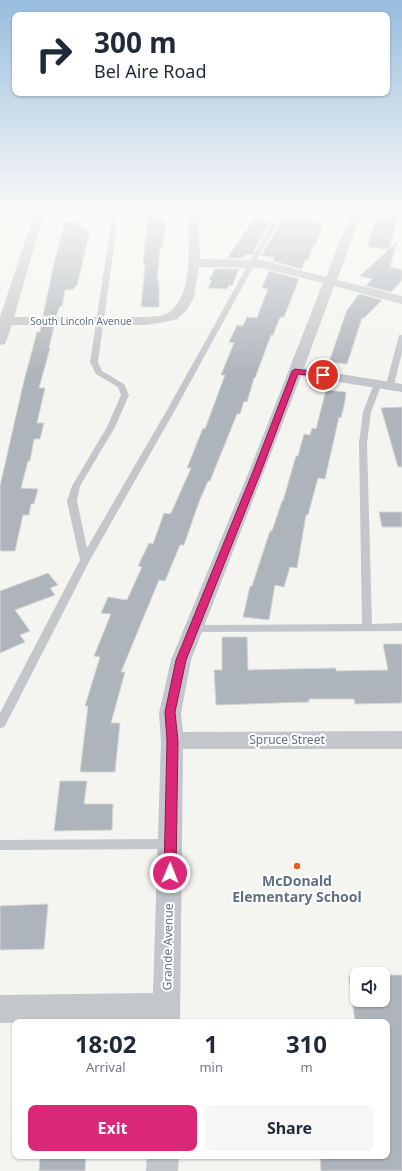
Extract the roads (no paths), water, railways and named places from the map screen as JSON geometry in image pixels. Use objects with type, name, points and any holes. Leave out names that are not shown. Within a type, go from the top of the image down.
[{"type":"street","points":[[0,341],[3,321],[22,266]]},
{"type":"street","name":"South Lincoln Avenue","points":[[3,321],[100,321],[161,319],[172,316],[180,308],[188,295],[194,276],[193,266]]},
{"type":"street","points":[[264,266],[402,300]]},
{"type":"street","name":"Grande Avenue","points":[[166,1014],[172,741],[170,712],[181,660],[258,469],[335,266]]},
{"type":"street","points":[[295,371],[390,385]]},
{"type":"street","name":"Spruce Street","points":[[172,741],[402,740]]},
{"type":"street","points":[[0,1009],[166,1014]]},
{"type":"street","points":[[162,1171],[163,1159]]},
{"type":"lane","points":[[85,560],[72,501],[76,486],[110,427],[125,395],[121,386],[100,372],[94,362],[108,266]]},
{"type":"lane","points":[[0,724],[85,560],[252,266]]},
{"type":"lane","points":[[367,627],[363,442],[367,412],[390,385],[401,342]]},
{"type":"lane","points":[[194,629],[402,626]]},
{"type":"lane","points":[[0,845],[170,844]]},
{"type":"place","name":"McDonald Elementary School","points":[[297,866]]}]
